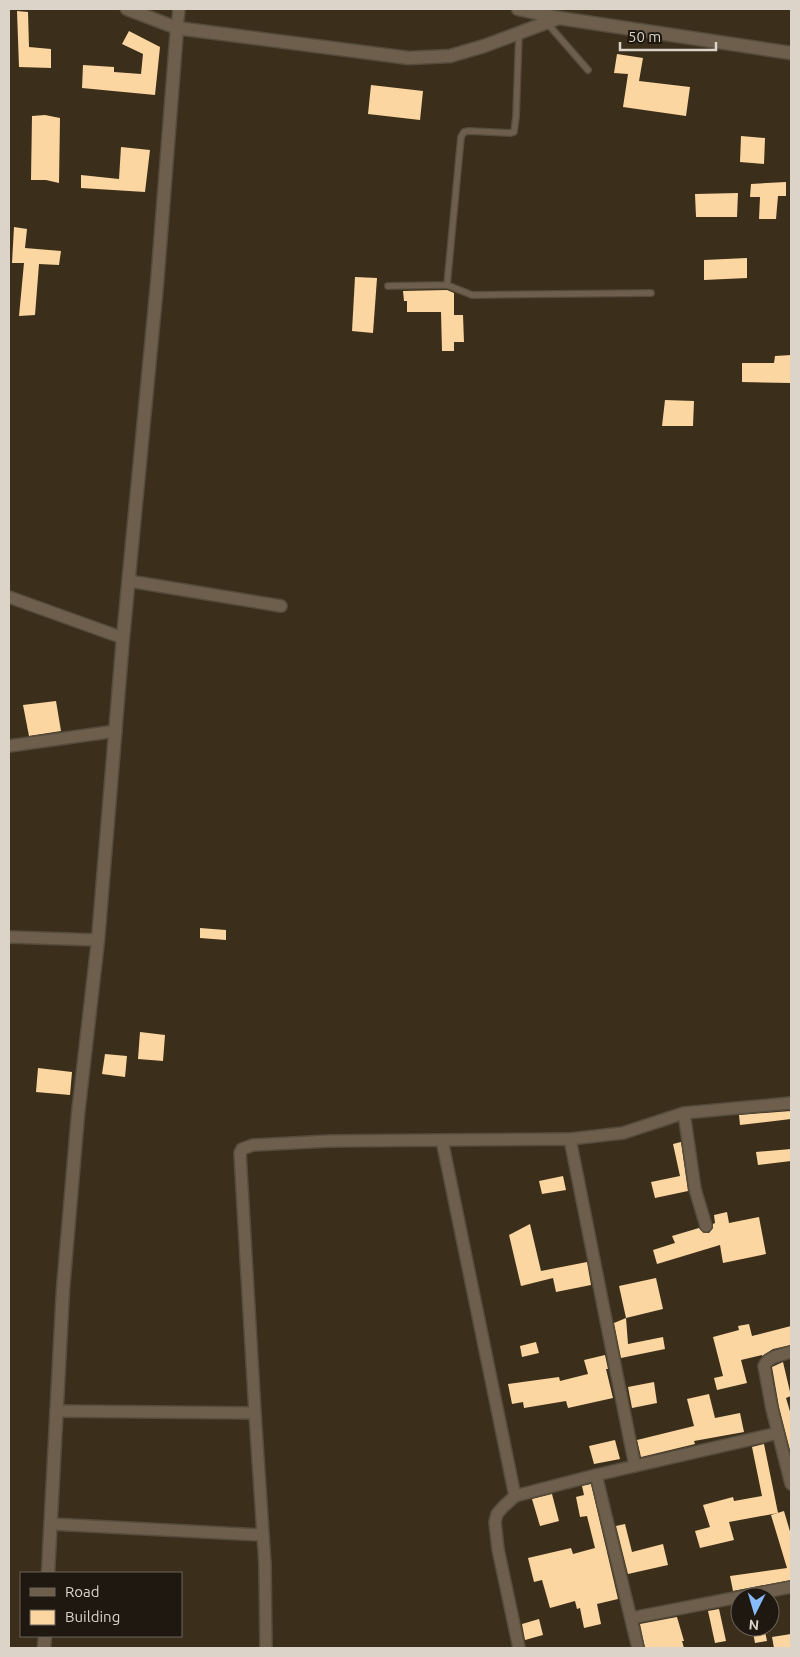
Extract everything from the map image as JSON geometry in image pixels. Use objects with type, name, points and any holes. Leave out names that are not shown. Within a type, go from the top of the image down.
[{"type":"street","points":[[127,9],[177,28],[409,58],[450,56],[484,46],[559,18]]},
{"type":"street","points":[[48,1572],[63,1289],[78,1114],[98,940],[129,581],[158,284],[179,9]]},
{"type":"street","points":[[518,9],[559,18],[791,53]]},
{"type":"street","points":[[129,581],[281,606]]},
{"type":"street","points":[[9,597],[124,638]]},
{"type":"street","points":[[9,746],[116,731]]},
{"type":"street","points":[[9,937],[98,940]]},
{"type":"street","points":[[266,1648],[265,1565],[240,1153],[242,1149],[253,1145],[321,1142],[570,1139],[623,1132],[684,1112],[791,1103]]},
{"type":"street","points":[[684,1112],[695,1189],[706,1226]]},
{"type":"street","points":[[570,1139],[635,1466]]},
{"type":"street","points":[[442,1140],[515,1496]]},
{"type":"street","points":[[791,1352],[770,1358],[764,1366],[791,1484]]},
{"type":"street","points":[[56,1411],[255,1413]]},
{"type":"street","points":[[519,1648],[494,1522],[503,1506],[515,1496],[596,1475],[778,1433]]},
{"type":"street","points":[[596,1475],[638,1648]]},
{"type":"street","points":[[50,1524],[263,1535]]},
{"type":"street","points":[[631,1618],[791,1587]]},
{"type":"lane","points":[[547,22],[588,70]]},
{"type":"lane","points":[[447,285],[461,137],[464,132],[469,131],[514,132],[519,33]]},
{"type":"lane","points":[[388,286],[447,285],[472,295],[651,293]]},
{"type":"building","points":[[17,11],[28,12],[29,47],[51,49],[51,68],[19,67]]},
{"type":"building","points":[[129,31],[160,47],[155,95],[82,88],[83,65],[114,67],[114,72],[141,74],[143,54],[122,44]]},
{"type":"building","points":[[617,54],[643,58],[639,81],[690,87],[686,116],[623,107],[628,74],[614,73]]},
{"type":"building","points":[[371,85],[423,91],[420,120],[368,114]]},
{"type":"building","points":[[45,115],[60,118],[59,183],[46,180],[31,180],[32,116]]},
{"type":"building","points":[[741,136],[765,138],[764,164],[740,162]]},
{"type":"building","points":[[121,147],[150,150],[145,192],[81,188],[81,175],[119,179]]},
{"type":"building","points":[[786,182],[786,196],[778,196],[776,219],[759,219],[760,197],[750,197],[751,184]]},
{"type":"building","points":[[738,193],[737,217],[696,217],[695,194]]},
{"type":"building","points":[[14,227],[27,229],[25,248],[61,251],[59,265],[39,264],[35,315],[19,316],[24,263],[12,263]]},
{"type":"building","points":[[747,258],[747,278],[704,280],[704,260]]},
{"type":"building","points":[[355,277],[377,278],[373,333],[352,331]]},
{"type":"building","points":[[447,290],[454,293],[454,315],[463,315],[464,342],[454,342],[454,351],[442,351],[441,312],[407,312],[407,301],[404,301],[403,291]]},
{"type":"building","points":[[791,355],[791,383],[742,382],[742,363],[774,363],[775,356]]},
{"type":"building","points":[[665,400],[694,401],[693,426],[662,426]]},
{"type":"building","points":[[56,701],[61,731],[29,736],[23,705]]},
{"type":"building","points":[[200,928],[226,930],[226,940],[200,938]]},
{"type":"building","points":[[140,1032],[165,1035],[163,1061],[138,1059]]},
{"type":"building","points":[[105,1054],[127,1056],[125,1077],[102,1074]]},
{"type":"building","points":[[38,1068],[72,1072],[70,1095],[36,1092]]},
{"type":"building","points":[[791,1111],[791,1119],[740,1125],[739,1115]]},
{"type":"building","points":[[681,1142],[688,1191],[655,1198],[651,1182],[680,1176],[673,1144]]},
{"type":"building","points":[[791,1149],[791,1161],[758,1165],[756,1152]]},
{"type":"building","points":[[563,1176],[566,1190],[542,1194],[539,1181]]},
{"type":"building","points":[[727,1212],[729,1223],[759,1217],[766,1254],[723,1263],[720,1245],[657,1264],[653,1250],[675,1243],[672,1236],[699,1228],[704,1233],[709,1233],[715,1223],[714,1215]]},
{"type":"building","points":[[530,1224],[541,1271],[587,1262],[591,1285],[556,1292],[553,1278],[521,1286],[509,1235]]},
{"type":"building","points":[[656,1278],[663,1309],[626,1318],[619,1286]]},
{"type":"building","points":[[626,1318],[628,1344],[663,1337],[665,1349],[621,1358],[614,1323]]},
{"type":"building","points":[[749,1324],[752,1336],[791,1326],[791,1345],[773,1349],[762,1356],[741,1360],[747,1383],[717,1390],[714,1378],[723,1376],[713,1337],[739,1330],[738,1326]]},
{"type":"building","points":[[536,1342],[539,1353],[522,1357],[520,1346]]},
{"type":"building","points":[[605,1355],[608,1369],[606,1369],[613,1398],[568,1408],[566,1401],[524,1408],[523,1402],[512,1404],[508,1384],[559,1377],[560,1381],[588,1374],[584,1360]]},
{"type":"building","points":[[783,1362],[791,1396],[786,1398],[791,1415],[791,1454],[779,1407],[772,1367]]},
{"type":"building","points":[[654,1382],[657,1403],[632,1408],[628,1387]]},
{"type":"building","points":[[709,1394],[715,1418],[740,1413],[744,1432],[694,1441],[695,1444],[641,1457],[637,1440],[694,1426],[687,1399]]},
{"type":"building","points":[[615,1440],[620,1459],[594,1464],[589,1446]]},
{"type":"building","points":[[764,1444],[778,1513],[729,1522],[734,1540],[700,1548],[695,1531],[710,1527],[703,1505],[733,1497],[734,1501],[762,1496],[752,1447]]},
{"type":"building","points":[[591,1484],[618,1599],[597,1604],[601,1624],[584,1628],[580,1608],[577,1609],[575,1601],[550,1608],[542,1580],[534,1582],[528,1558],[571,1548],[573,1554],[595,1548],[587,1516],[580,1517],[576,1497],[584,1495],[582,1486]]},
{"type":"building","points":[[552,1494],[559,1521],[540,1526],[532,1499]]},
{"type":"building","points":[[784,1511],[791,1535],[791,1580],[754,1587],[732,1587],[730,1576],[787,1568],[771,1515]]},
{"type":"building","points":[[625,1524],[632,1552],[663,1544],[668,1565],[628,1574],[616,1526]]},
{"type":"building","points":[[719,1609],[726,1641],[715,1643],[708,1611]]},
{"type":"building","points":[[677,1617],[684,1641],[682,1641],[684,1648],[645,1648],[640,1624]]},
{"type":"building","points":[[539,1619],[543,1635],[525,1640],[522,1624]]},
{"type":"building","points":[[791,1634],[791,1648],[774,1648],[772,1637]]},
{"type":"building","points":[[754,1637],[766,1637],[767,1641],[755,1643]]}]
